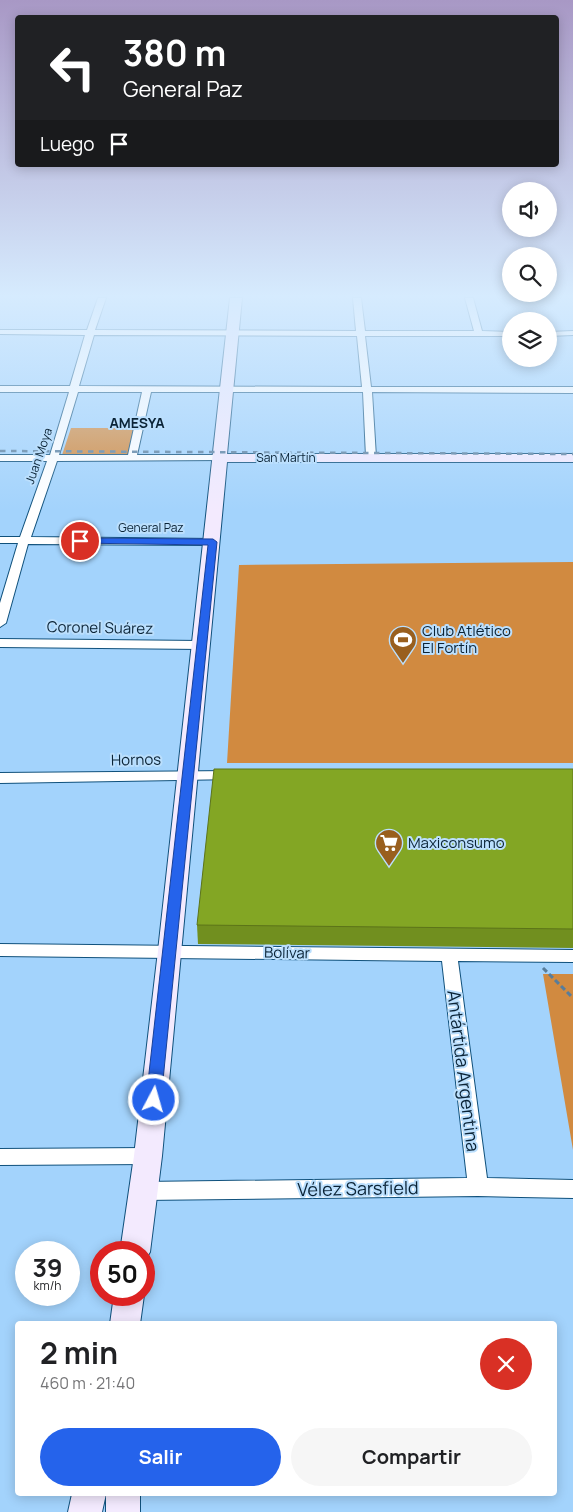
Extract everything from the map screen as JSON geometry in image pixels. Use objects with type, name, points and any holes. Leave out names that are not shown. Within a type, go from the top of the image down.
[{"type":"main road","points":[[136,1241],[148,1156],[170,951],[200,646],[213,542],[229,369]]},
{"type":"main road","name":"San Martín","points":[[221,458],[573,458]]},
{"type":"main road","points":[[125,1321],[127,1306]]},
{"type":"main road","points":[[85,1512],[89,1496]]},
{"type":"main road","points":[[123,1496],[123,1512]]},
{"type":"street","name":"Juan Moya","points":[[0,623],[24,540],[54,458],[80,369]]},
{"type":"street","points":[[364,369],[371,457]]},
{"type":"street","points":[[0,389],[573,390]]},
{"type":"street","points":[[132,457],[147,390]]},
{"type":"street","name":"San Martín","points":[[0,458],[221,458]]},
{"type":"street","name":"General Paz","points":[[0,540],[213,542]]},
{"type":"street","name":"Coronel Suárez","points":[[0,643],[200,646]]},
{"type":"street","name":"Hornos","points":[[0,778],[248,776]]},
{"type":"street","name":"Bolívar","points":[[0,950],[573,956]]},
{"type":"street","name":"Antártida Argentina","points":[[449,955],[478,1187]]},
{"type":"street","points":[[0,1157],[148,1156]]},
{"type":"street","name":"Vélez Sarsfield","points":[[143,1191],[478,1187],[573,1189]]},
{"type":"path","points":[[531,956],[573,998]]},
{"type":"shaded area","points":[[71,428],[135,428],[128,455],[62,455]]},
{"type":"shaded area","name":"Club Atlético El Fortín","points":[[573,562],[573,763],[227,763],[239,565]]},
{"type":"shaded area","points":[[543,974],[573,974],[573,1150]]},
{"type":"building","name":"Maxiconsumo","points":[[214,769],[573,769],[573,929],[197,925]]},
{"type":"railway","points":[[0,451],[573,454]]},
{"type":"place","name":"Club Atlético El Fortín","points":[[403,664]]},
{"type":"place","name":"Maxiconsumo","points":[[389,867]]},
{"type":"district","name":"AMESYA","points":[[137,423]]},
{"type":"route","points":[[80,541],[213,542],[200,646],[154,1100]]}]
